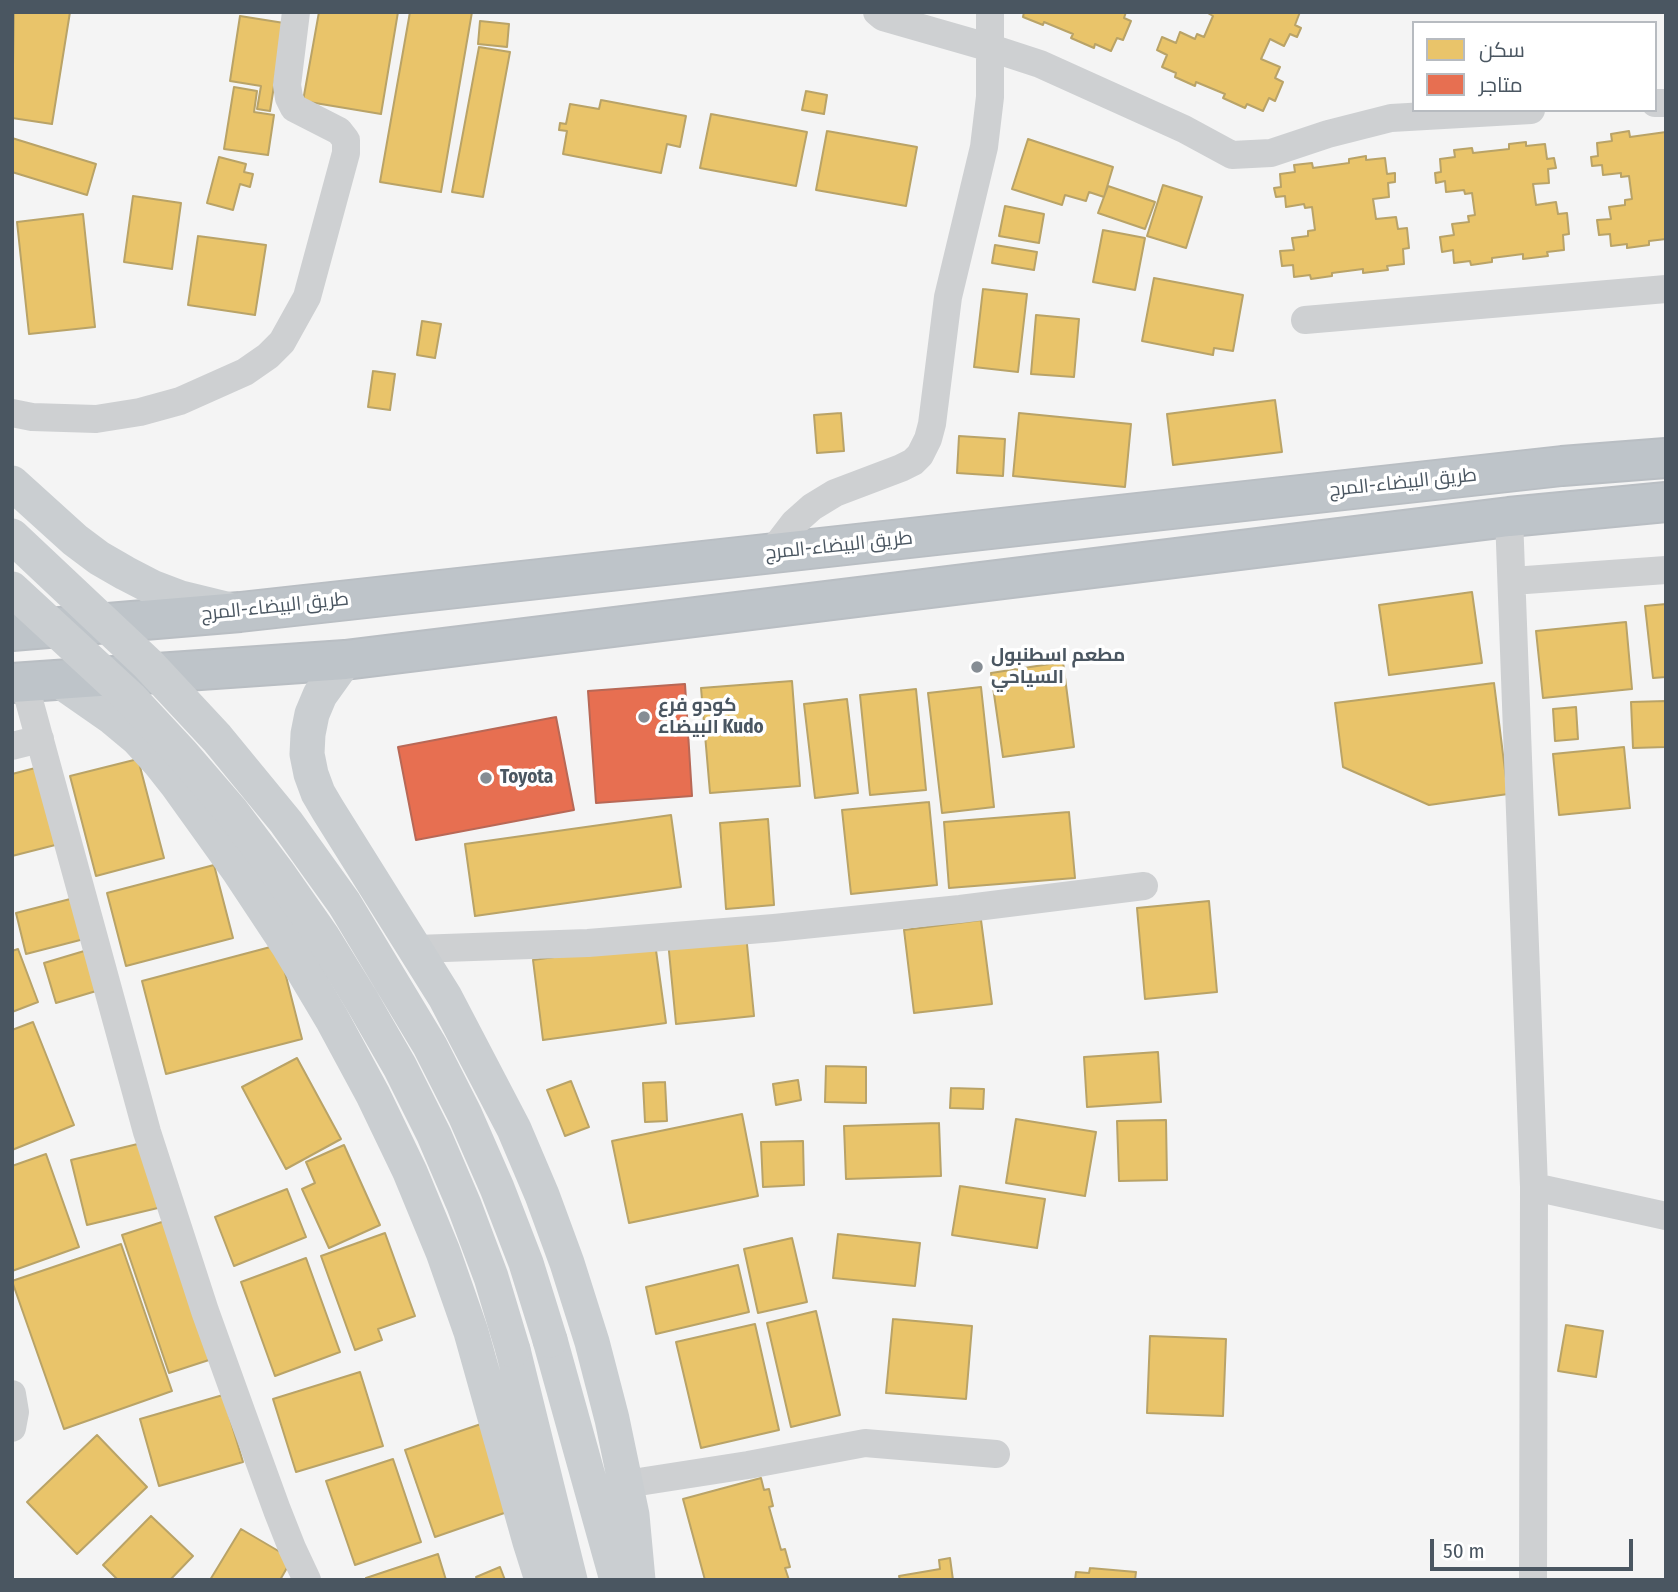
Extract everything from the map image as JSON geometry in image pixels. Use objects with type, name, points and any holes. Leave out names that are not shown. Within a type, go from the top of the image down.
[{"type":"highway","name":"طريق البيضاء-المرج","points":[[12,631],[240,612],[1549,467],[1666,458]]},
{"type":"highway","points":[[31,682],[345,660],[1509,517],[1666,502]]},
{"type":"highway","points":[[239,668],[223,655],[219,645],[223,624],[240,612]]},
{"type":"main road","points":[[12,483],[75,540],[125,573],[181,598],[240,612]]},
{"type":"main road","points":[[12,536],[148,664],[217,738],[286,822],[344,903],[430,1046],[465,1115],[526,1263],[551,1339],[617,1580]]},
{"type":"main road","points":[[12,589],[130,698],[182,754],[247,832],[322,936],[400,1067],[434,1135],[486,1265],[513,1350],[570,1580]]},
{"type":"main road","points":[[345,660],[320,695],[312,714],[307,754],[311,774],[328,810],[445,997],[514,1129],[542,1195],[592,1342],[612,1419],[634,1525],[638,1580]]},
{"type":"main road","points":[[31,682],[113,718],[137,738],[159,762],[239,871],[288,945],[332,1019],[410,1172],[451,1275],[471,1332],[542,1580]]},
{"type":"street","points":[[12,413],[32,418],[96,419],[140,412],[180,401],[245,372],[282,342],[307,298],[346,153],[346,140],[339,131],[294,108],[289,99],[287,85],[296,12]]},
{"type":"street","points":[[877,12],[883,17],[1040,64],[1184,129],[1232,155],[1271,153],[1328,134],[1391,118],[1496,112]]},
{"type":"street","points":[[771,553],[794,523],[812,507],[835,494],[913,462],[928,439],[948,296],[984,147],[990,97],[990,12]]},
{"type":"street","points":[[1305,320],[1666,289]]},
{"type":"street","points":[[1509,517],[1534,1187],[1533,1580]]},
{"type":"street","points":[[1512,581],[1666,570]]},
{"type":"street","points":[[31,682],[40,739],[155,1157],[236,1398],[277,1510],[307,1580]]},
{"type":"street","points":[[12,746],[40,739]]},
{"type":"street","points":[[416,949],[588,943],[774,928],[960,909],[1144,886]]},
{"type":"street","points":[[1534,1187],[1666,1216]]},
{"type":"street","points":[[12,1394],[15,1412],[12,1428]]},
{"type":"street","points":[[626,1484],[865,1443],[996,1454]]},
{"type":"building: سكن","points":[[14,12],[70,12],[52,124],[12,118]]},
{"type":"building: سكن","points":[[319,12],[398,12],[381,114],[303,101]]},
{"type":"building: سكن","points":[[410,12],[472,12],[441,192],[380,182]]},
{"type":"building: سكن","points":[[1024,12],[1126,12],[1124,18],[1131,21],[1123,40],[1117,38],[1111,51],[1095,44],[1094,48],[1071,38],[1073,34],[1023,17]]},
{"type":"building: سكن","points":[[1206,12],[1300,12],[1295,25],[1301,28],[1297,37],[1290,34],[1284,46],[1270,39],[1261,59],[1280,67],[1275,78],[1283,82],[1275,101],[1269,98],[1263,111],[1247,104],[1245,108],[1223,98],[1225,94],[1196,82],[1195,86],[1175,77],[1176,73],[1162,67],[1167,55],[1157,50],[1162,37],[1176,43],[1180,32],[1195,39],[1197,34],[1204,37],[1213,16]]},
{"type":"building: سكن","points":[[240,16],[284,23],[270,111],[257,109],[261,86],[230,81]]},
{"type":"building: سكن","points":[[480,21],[509,24],[507,47],[478,44]]},
{"type":"building: سكن","points":[[479,47],[510,52],[483,197],[452,192]]},
{"type":"building: سكن","points":[[234,87],[257,91],[254,112],[274,115],[268,155],[224,149]]},
{"type":"building: سكن","points":[[806,91],[827,95],[824,114],[802,110]]},
{"type":"building: سكن","points":[[601,100],[686,116],[680,147],[667,144],[661,173],[563,154],[567,131],[559,130],[560,123],[566,124],[570,104],[599,109]]},
{"type":"building: سكن","points":[[711,114],[807,132],[796,186],[700,168]]},
{"type":"building: سكن","points":[[827,131],[917,147],[906,206],[816,190]]},
{"type":"building: سكن","points":[[1629,131],[1630,137],[1666,132],[1666,239],[1627,248],[1627,244],[1611,246],[1610,234],[1599,235],[1597,220],[1611,219],[1609,207],[1625,205],[1625,200],[1632,199],[1629,176],[1621,177],[1621,173],[1603,175],[1602,165],[1592,166],[1591,157],[1598,156],[1597,143],[1612,141],[1611,134]]},
{"type":"building: سكن","points":[[12,138],[96,164],[87,195],[12,172]]},
{"type":"building: سكن","points":[[1028,139],[1113,167],[1104,197],[1089,192],[1086,201],[1065,195],[1062,205],[1012,189]]},
{"type":"building: سكن","points":[[1526,142],[1526,146],[1545,144],[1547,159],[1554,158],[1556,168],[1548,169],[1549,183],[1533,184],[1536,205],[1556,202],[1558,214],[1567,213],[1569,234],[1563,235],[1564,250],[1547,252],[1548,256],[1523,259],[1523,254],[1492,258],[1492,262],[1471,265],[1470,261],[1454,263],[1453,250],[1442,252],[1440,237],[1454,235],[1452,224],[1469,222],[1468,216],[1475,215],[1472,193],[1465,194],[1464,190],[1446,192],[1445,181],[1436,183],[1435,173],[1441,172],[1440,159],[1455,157],[1454,150],[1472,148],[1473,153],[1509,149],[1509,144]]},
{"type":"building: سكن","points":[[1366,156],[1366,160],[1385,158],[1387,174],[1395,173],[1395,182],[1388,183],[1389,197],[1373,199],[1376,219],[1396,217],[1398,229],[1407,228],[1409,248],[1403,249],[1404,264],[1387,266],[1388,270],[1363,273],[1363,269],[1311,279],[1310,275],[1294,277],[1293,265],[1282,266],[1280,251],[1294,250],[1292,238],[1308,236],[1308,231],[1315,230],[1312,207],[1305,208],[1304,204],[1286,207],[1285,196],[1276,197],[1274,188],[1281,187],[1280,174],[1295,172],[1294,165],[1312,163],[1313,168],[1349,163],[1349,159]]},
{"type":"building: سكن","points":[[219,157],[246,164],[244,172],[253,174],[250,187],[240,184],[233,210],[207,203]]},
{"type":"building: سكن","points":[[1163,185],[1202,197],[1186,248],[1147,236]]},
{"type":"building: سكن","points":[[1108,186],[1155,202],[1145,229],[1098,213]]},
{"type":"building: سكن","points":[[133,196],[181,203],[172,269],[124,262]]},
{"type":"building: سكن","points":[[1005,206],[1044,214],[1039,243],[999,236]]},
{"type":"building: سكن","points":[[83,214],[95,327],[29,334],[17,222]]},
{"type":"building: سكن","points":[[1103,230],[1145,238],[1135,290],[1093,282]]},
{"type":"building: سكن","points":[[198,236],[266,245],[255,315],[188,305]]},
{"type":"building: سكن","points":[[995,245],[1037,252],[1034,270],[992,263]]},
{"type":"building: سكن","points":[[1154,278],[1243,295],[1233,351],[1214,348],[1213,355],[1142,341]]},
{"type":"building: سكن","points":[[983,289],[1027,294],[1018,372],[974,367]]},
{"type":"building: سكن","points":[[1036,315],[1079,319],[1074,377],[1031,374]]},
{"type":"building: سكن","points":[[422,321],[441,324],[435,358],[417,355]]},
{"type":"building: سكن","points":[[373,371],[395,374],[390,410],[368,407]]},
{"type":"building: سكن","points":[[1275,400],[1282,452],[1173,465],[1167,414]]},
{"type":"building: سكن","points":[[841,413],[844,451],[817,453],[814,415]]},
{"type":"building: سكن","points":[[1019,413],[1131,424],[1125,487],[1013,476]]},
{"type":"building: سكن","points":[[959,436],[1005,439],[1003,476],[957,473]]},
{"type":"building: سكن","points":[[1472,592],[1482,663],[1389,675],[1379,605]]},
{"type":"building: سكن","points":[[1666,604],[1666,677],[1653,678],[1645,606]]},
{"type":"building: سكن","points":[[1626,622],[1632,689],[1543,698],[1536,631]]},
{"type":"building: سكن","points":[[1063,662],[1074,747],[1003,757],[991,673]]},
{"type":"building: سكن","points":[[792,681],[800,786],[710,793],[701,688]]},
{"type":"building: سكن","points":[[1494,683],[1508,794],[1429,805],[1343,767],[1335,703]]},
{"type":"building: سكن","points":[[981,687],[994,807],[942,813],[928,693]]},
{"type":"building: سكن","points":[[916,689],[926,790],[870,795],[860,695]]},
{"type":"building: سكن","points":[[847,699],[858,793],[815,798],[804,704]]},
{"type":"building: سكن","points":[[1666,701],[1666,747],[1633,748],[1631,702]]},
{"type":"building: سكن","points":[[1576,707],[1578,739],[1555,741],[1553,709]]},
{"type":"building: سكن","points":[[1624,747],[1630,808],[1559,815],[1553,754]]},
{"type":"building: سكن","points":[[138,759],[164,858],[96,876],[70,776]]},
{"type":"building: سكن","points":[[47,765],[67,842],[12,856],[12,774]]},
{"type":"building: سكن","points":[[929,802],[937,885],[851,894],[842,810]]},
{"type":"building: سكن","points":[[1069,812],[1075,878],[949,888],[944,822]]},
{"type":"building: سكن","points":[[671,815],[681,887],[475,916],[465,844]]},
{"type":"building: سكن","points":[[768,819],[774,905],[726,909],[720,823]]},
{"type":"building: سكن","points":[[214,865],[233,938],[126,966],[107,893]]},
{"type":"building: سكن","points":[[78,897],[88,938],[26,954],[16,913]]},
{"type":"building: سكن","points":[[1209,901],[1217,992],[1145,999],[1137,908]]},
{"type":"building: سكن","points":[[981,920],[992,1004],[914,1013],[904,930]]},
{"type":"building: سكن","points":[[746,934],[754,1016],[676,1024],[668,941]]},
{"type":"building: سكن","points":[[655,943],[666,1023],[543,1040],[533,960]]},
{"type":"building: سكن","points":[[278,945],[302,1039],[166,1074],[142,981]]},
{"type":"building: سكن","points":[[18,949],[38,1002],[12,1012],[12,951]]},
{"type":"building: سكن","points":[[91,949],[103,989],[56,1003],[44,963]]},
{"type":"building: سكن","points":[[33,1022],[74,1125],[12,1150],[12,1030]]},
{"type":"building: سكن","points":[[1158,1052],[1161,1102],[1087,1107],[1084,1057]]},
{"type":"building: سكن","points":[[297,1058],[341,1139],[286,1169],[242,1087]]},
{"type":"building: سكن","points":[[826,1066],[866,1067],[866,1103],[825,1102]]},
{"type":"building: سكن","points":[[798,1080],[801,1100],[776,1105],[773,1084]]},
{"type":"building: سكن","points":[[571,1081],[589,1127],[565,1136],[547,1090]]},
{"type":"building: سكن","points":[[665,1082],[667,1121],[645,1122],[643,1083]]},
{"type":"building: سكن","points":[[951,1088],[984,1089],[983,1109],[950,1108]]},
{"type":"building: سكن","points":[[742,1114],[758,1196],[629,1223],[612,1141]]},
{"type":"building: سكن","points":[[1016,1119],[1096,1132],[1085,1196],[1006,1183]]},
{"type":"building: سكن","points":[[1166,1120],[1167,1180],[1119,1181],[1117,1121]]},
{"type":"building: سكن","points":[[939,1123],[941,1176],[846,1179],[844,1126]]},
{"type":"building: سكن","points":[[803,1141],[804,1185],[763,1187],[761,1142]]},
{"type":"building: سكن","points":[[146,1142],[162,1207],[87,1225],[71,1160]]},
{"type":"building: سكن","points":[[344,1145],[380,1225],[329,1248],[302,1189],[315,1183],[306,1162]]},
{"type":"building: سكن","points":[[46,1154],[79,1247],[12,1271],[12,1166]]},
{"type":"building: سكن","points":[[960,1186],[1045,1199],[1037,1248],[952,1235]]},
{"type":"building: سكن","points":[[287,1189],[306,1237],[234,1266],[215,1217]]},
{"type":"building: سكن","points":[[165,1221],[212,1359],[169,1373],[122,1235]]},
{"type":"building: سكن","points":[[385,1233],[415,1316],[378,1329],[382,1340],[355,1350],[321,1256]]},
{"type":"building: سكن","points":[[838,1234],[920,1243],[915,1286],[833,1278]]},
{"type":"building: سكن","points":[[792,1238],[807,1302],[758,1313],[744,1249]]},
{"type":"building: سكن","points":[[121,1244],[172,1391],[64,1429],[12,1281]]},
{"type":"building: سكن","points":[[306,1258],[340,1352],[275,1376],[241,1282]]},
{"type":"building: سكن","points":[[738,1265],[749,1312],[656,1334],[646,1287]]},
{"type":"building: سكن","points":[[816,1311],[840,1415],[791,1427],[767,1323]]},
{"type":"building: سكن","points":[[893,1319],[972,1326],[966,1399],[886,1393]]},
{"type":"building: سكن","points":[[755,1324],[779,1430],[701,1448],[676,1342]]},
{"type":"building: سكن","points":[[1566,1325],[1603,1331],[1596,1377],[1558,1371]]},
{"type":"building: سكن","points":[[1150,1336],[1226,1339],[1223,1416],[1147,1413]]},
{"type":"building: سكن","points":[[360,1372],[383,1446],[296,1472],[273,1399]]},
{"type":"building: سكن","points":[[223,1395],[243,1462],[159,1486],[140,1419]]},
{"type":"building: سكن","points":[[481,1424],[510,1511],[435,1537],[405,1450]]},
{"type":"building: سكن","points":[[97,1435],[147,1487],[77,1554],[27,1502]]},
{"type":"building: سكن","points":[[393,1459],[421,1542],[355,1565],[326,1481]]},
{"type":"building: سكن","points":[[761,1478],[764,1490],[769,1489],[773,1506],[769,1507],[781,1550],[785,1549],[790,1567],[785,1568],[789,1580],[705,1580],[683,1499]]},
{"type":"building: سكن","points":[[151,1516],[193,1556],[170,1580],[118,1580],[103,1565]]},
{"type":"building: سكن","points":[[241,1529],[292,1559],[280,1580],[210,1580]]},
{"type":"building: سكن","points":[[438,1554],[446,1580],[366,1578]]},
{"type":"building: سكن","points":[[950,1558],[953,1580],[900,1580],[899,1576],[940,1569],[939,1560]]},
{"type":"building: سكن","points":[[500,1567],[505,1580],[478,1580],[476,1577]]},
{"type":"building: سكن","points":[[1090,1568],[1136,1572],[1135,1580],[1075,1580],[1076,1572],[1089,1573]]},
{"type":"building: متاجر","points":[[685,684],[692,796],[596,803],[588,691]]},
{"type":"building: متاجر","name":"Toyota","points":[[556,717],[574,810],[416,840],[398,747]]},
{"type":"place","name":"مطعم اسطنبول السياحي","points":[[977,667]]},
{"type":"place","name":"كودو فرع البيضاء Kudo","points":[[644,717]]},
{"type":"place","name":"Toyota","points":[[486,778]]}]
